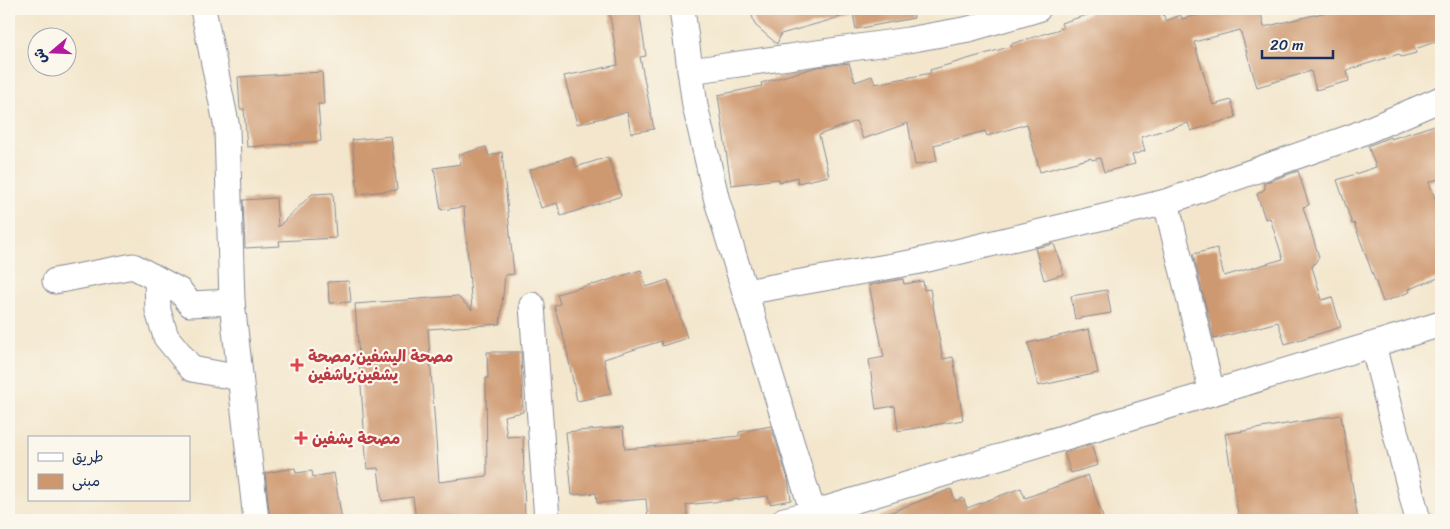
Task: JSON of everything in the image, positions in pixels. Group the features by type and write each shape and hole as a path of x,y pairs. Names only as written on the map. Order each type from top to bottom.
{"street":[{"path":"203,9 227,128 232,302 256,520"},
{"path":"682,9 695,106 717,201 813,514"},
{"path":"690,71 908,40 969,29 1033,10"},
{"path":"745,292 915,262 1166,202 1354,136 1441,99"},
{"path":"1166,202 1212,393"},
{"path":"55,281 133,266 180,291 190,304 232,302"},
{"path":"157,279 158,311 166,337 192,368 240,378"},
{"path":"532,305 548,520"},
{"path":"784,520 813,514 1441,324"},
{"path":"1372,345 1418,520"}],"building":[{"path":"609,9 639,9 646,56 640,57 654,129 631,133 627,112 577,124 564,76 618,65"},
{"path":"750,9 850,9 851,14 781,34 777,44 755,25"},
{"path":"852,9 913,9 914,18 856,29"},
{"path":"1088,9 1161,9 1166,21 1181,15 1182,19 1221,9 1260,9 1264,27 1339,9 1441,9 1441,40 1415,49 1416,53 1401,57 1399,54 1347,70 1349,81 1316,90 1311,71 1257,87 1240,30 1194,42 1213,105 1231,100 1236,117 1191,131 1188,123 1141,137 1145,151 1132,155 1135,164 1104,172 1100,158 1092,160 1091,158 1040,172 1027,124 987,136 985,131 934,145 937,161 915,165 908,123 863,139 856,121 819,135 829,176 798,183 797,177 780,182 779,179 731,185 718,95 762,86 761,83 817,67 849,63 855,82 872,76 875,84 931,73 930,70 1012,46 1011,44 1063,28 1061,23 1090,14"},
{"path":"322,72 324,104 318,104 321,141 247,147 244,109 240,109 238,77"},
{"path":"1441,123 1441,178 1429,182 1441,214 1441,277 1409,289 1410,292 1383,302 1337,180 1376,167 1368,146 1390,137 1391,139"},
{"path":"391,136 397,190 358,194 352,140"},
{"path":"486,147 489,156 502,152 514,274 505,275 500,324 428,329 439,482 487,476 487,352 521,352 523,412 504,416 507,437 523,436 525,519 416,520 413,497 382,501 378,468 367,469 355,304 457,296 472,310 464,207 441,210 434,168 461,164 458,155"},
{"path":"572,156 576,167 608,157 621,196 561,216 557,203 541,208 529,170"},
{"path":"1298,171 1309,205 1303,207 1319,257 1312,267 1322,300 1332,297 1341,327 1285,344 1278,322 1214,339 1193,254 1217,248 1224,276 1283,259 1270,218 1265,219 1257,194 1265,189 1264,183"},
{"path":"333,193 336,238 279,241 280,246 245,248 243,200 276,198 278,227 312,194"},
{"path":"1054,244 1064,274 1044,280 1035,248"},
{"path":"641,270 646,287 668,280 687,338 662,346 661,341 604,359 611,394 577,401 565,342 554,306 560,304 557,294"},
{"path":"903,279 904,284 923,281 924,290 930,289 943,359 953,357 963,420 898,431 895,406 876,409 869,360 884,357 869,285"},
{"path":"349,281 351,302 329,303 328,282"},
{"path":"1107,290 1111,313 1075,319 1071,296"},
{"path":"1089,329 1098,373 1038,386 1028,343"},
{"path":"1341,415 1358,520 1239,520 1225,434"},
{"path":"771,426 788,479 791,500 770,504 768,496 686,505 688,520 648,520 646,499 597,503 596,493 572,495 566,432 623,427 625,449 693,443 693,441 739,436 739,432"},
{"path":"1091,444 1098,465 1071,473 1064,453"},
{"path":"295,468 296,473 312,471 313,477 334,473 342,520 270,520 265,473"},
{"path":"1088,475 1104,520 873,520 951,489 955,501 963,498 967,508 1021,488 1025,498"}],"place":[{"name":"مصحة اليشفين;مصحة يشفين;ياشفين","path":"297,365"},
{"name":"مصحة يشفين","path":"301,438"}]}
